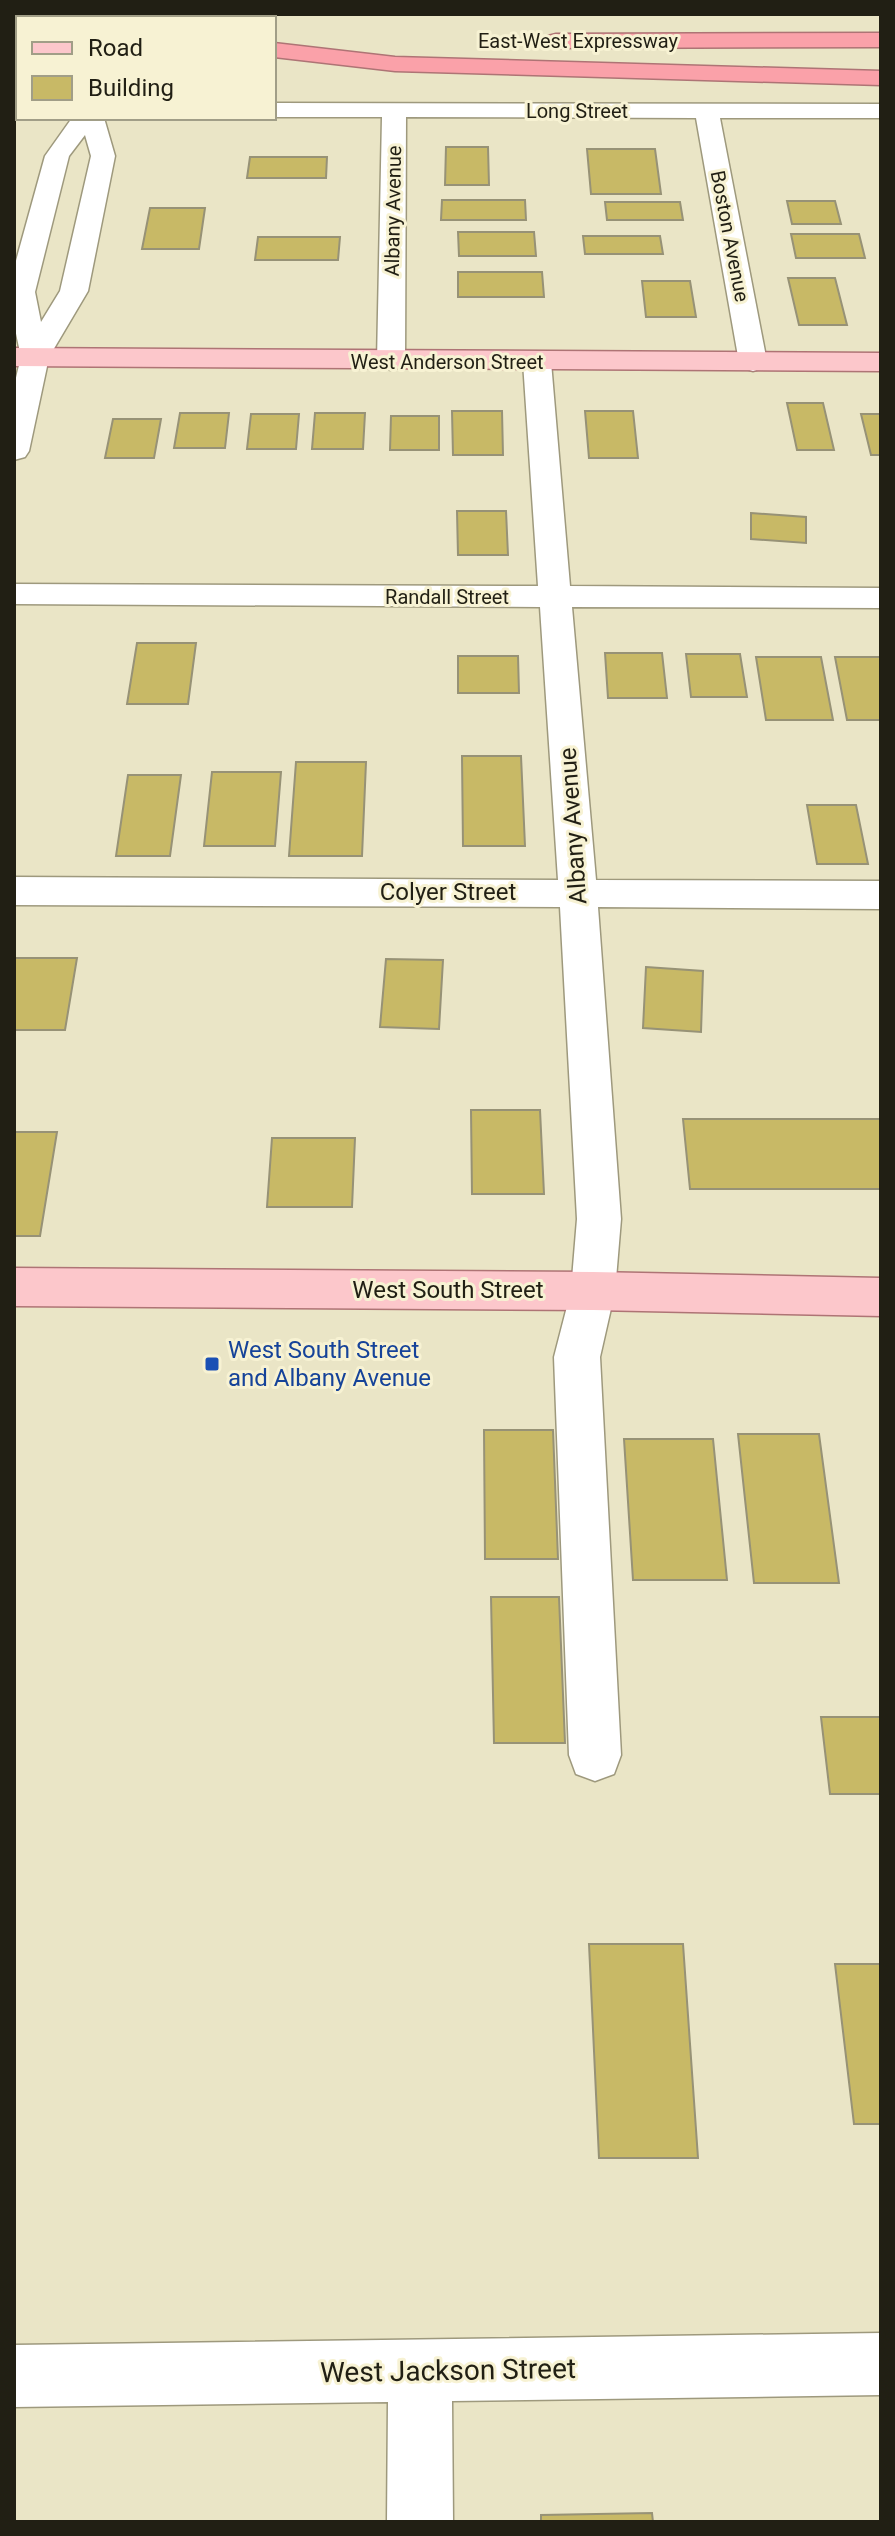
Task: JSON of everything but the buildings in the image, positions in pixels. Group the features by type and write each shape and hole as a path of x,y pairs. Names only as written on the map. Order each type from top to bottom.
{"highway":[{"name":"East-West Expressway","path":"530,41 881,40"},
{"path":"276,41 386,41"},
{"path":"276,50 395,64 881,78"}],"main road":[{"name":"West Anderson Street","path":"25,357 881,362"},
{"name":"West South Street","path":"14,1287 593,1291 881,1297"}],"street":[{"name":"Long Street","path":"276,110 881,111"},
{"name":"Albany Avenue","path":"391,361 394,110"},
{"name":"Boston Avenue","path":"707,111 753,362"},
{"path":"14,451 25,357 21,292 57,156 83,120"},
{"path":"25,357 74,291 103,156 93,120"},
{"name":"Albany Avenue","path":"537,362 578,893 599,1219 593,1291 577,1357 595,1755"},
{"name":"Randall Street","path":"14,594 881,598"},
{"name":"Colyer Street","path":"14,891 881,895"},
{"name":"West Jackson Street","path":"14,2376 881,2364"},
{"path":"420,2371 420,2522"}],"place":[{"name":"West South Street and Albany Avenue","path":"212,1364"}]}
